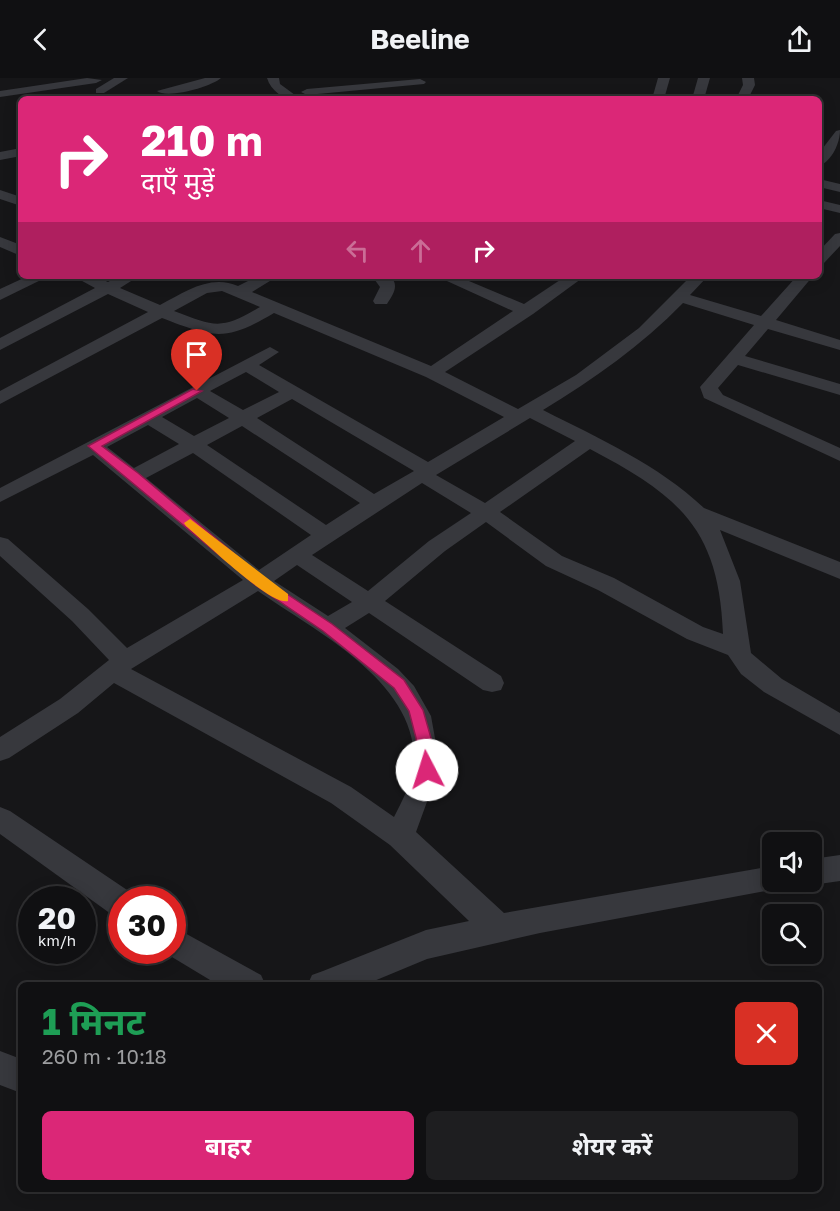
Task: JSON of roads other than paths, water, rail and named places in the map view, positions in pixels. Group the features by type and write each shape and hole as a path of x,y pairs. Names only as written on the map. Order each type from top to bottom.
{"street":[{"path":"3,90 66,81 98,87 122,78"},
{"path":"154,78 166,95 215,78"},
{"path":"273,78 275,85 288,96"},
{"path":"307,92 316,85 314,78"},
{"path":"659,96 664,78"},
{"path":"699,96 704,78"},
{"path":"744,96 749,85 748,78"},
{"path":"296,96 307,92 422,84"},
{"path":"3,90 17,101"},
{"path":"823,159 840,134"},
{"path":"0,156 18,153"},
{"path":"822,184 840,188"},
{"path":"0,194 18,201"},
{"path":"822,205 840,209"},
{"path":"822,258 840,237"},
{"path":"0,295 35,279"},
{"path":"89,279 196,326 222,330 232,329 272,307"},
{"path":"0,345 125,279"},
{"path":"239,292 264,279"},
{"path":"381,301 388,287 384,279"},
{"path":"451,279 527,311"},
{"path":"432,373 573,279"},
{"path":"0,750 69,706 119,666 258,581 374,503 582,379 618,353 697,279"},
{"path":"802,279 711,382 710,394 716,399 840,455"},
{"path":"4,391 162,310 214,286 224,286 588,441 675,493 697,513 711,533 721,558 734,605 737,649"},
{"path":"680,297 840,345"},
{"path":"0,496 270,352"},
{"path":"734,358 840,390"},
{"path":"246,365 511,527 554,561 606,584 695,633 737,649 756,674 840,725"},
{"path":"197,391 374,503"},
{"path":"134,476 292,392"},
{"path":"148,417 193,444 326,535"},
{"path":"327,628 369,602 485,512 588,441"},
{"path":"94,446 134,476 258,581 327,628 399,684 416,710 424,738 427,770 400,836"},
{"path":"697,513 840,571"},
{"path":"0,544 80,615 119,666 341,795 400,836 498,928"},
{"path":"297,555 492,683"},
{"path":"0,819 108,894"},
{"path":"822,871 840,868"},
{"path":"333,982 426,945 498,928 762,881"},
{"path":"186,948 243,982"},
{"path":"0,1068 18,1075"}]}
